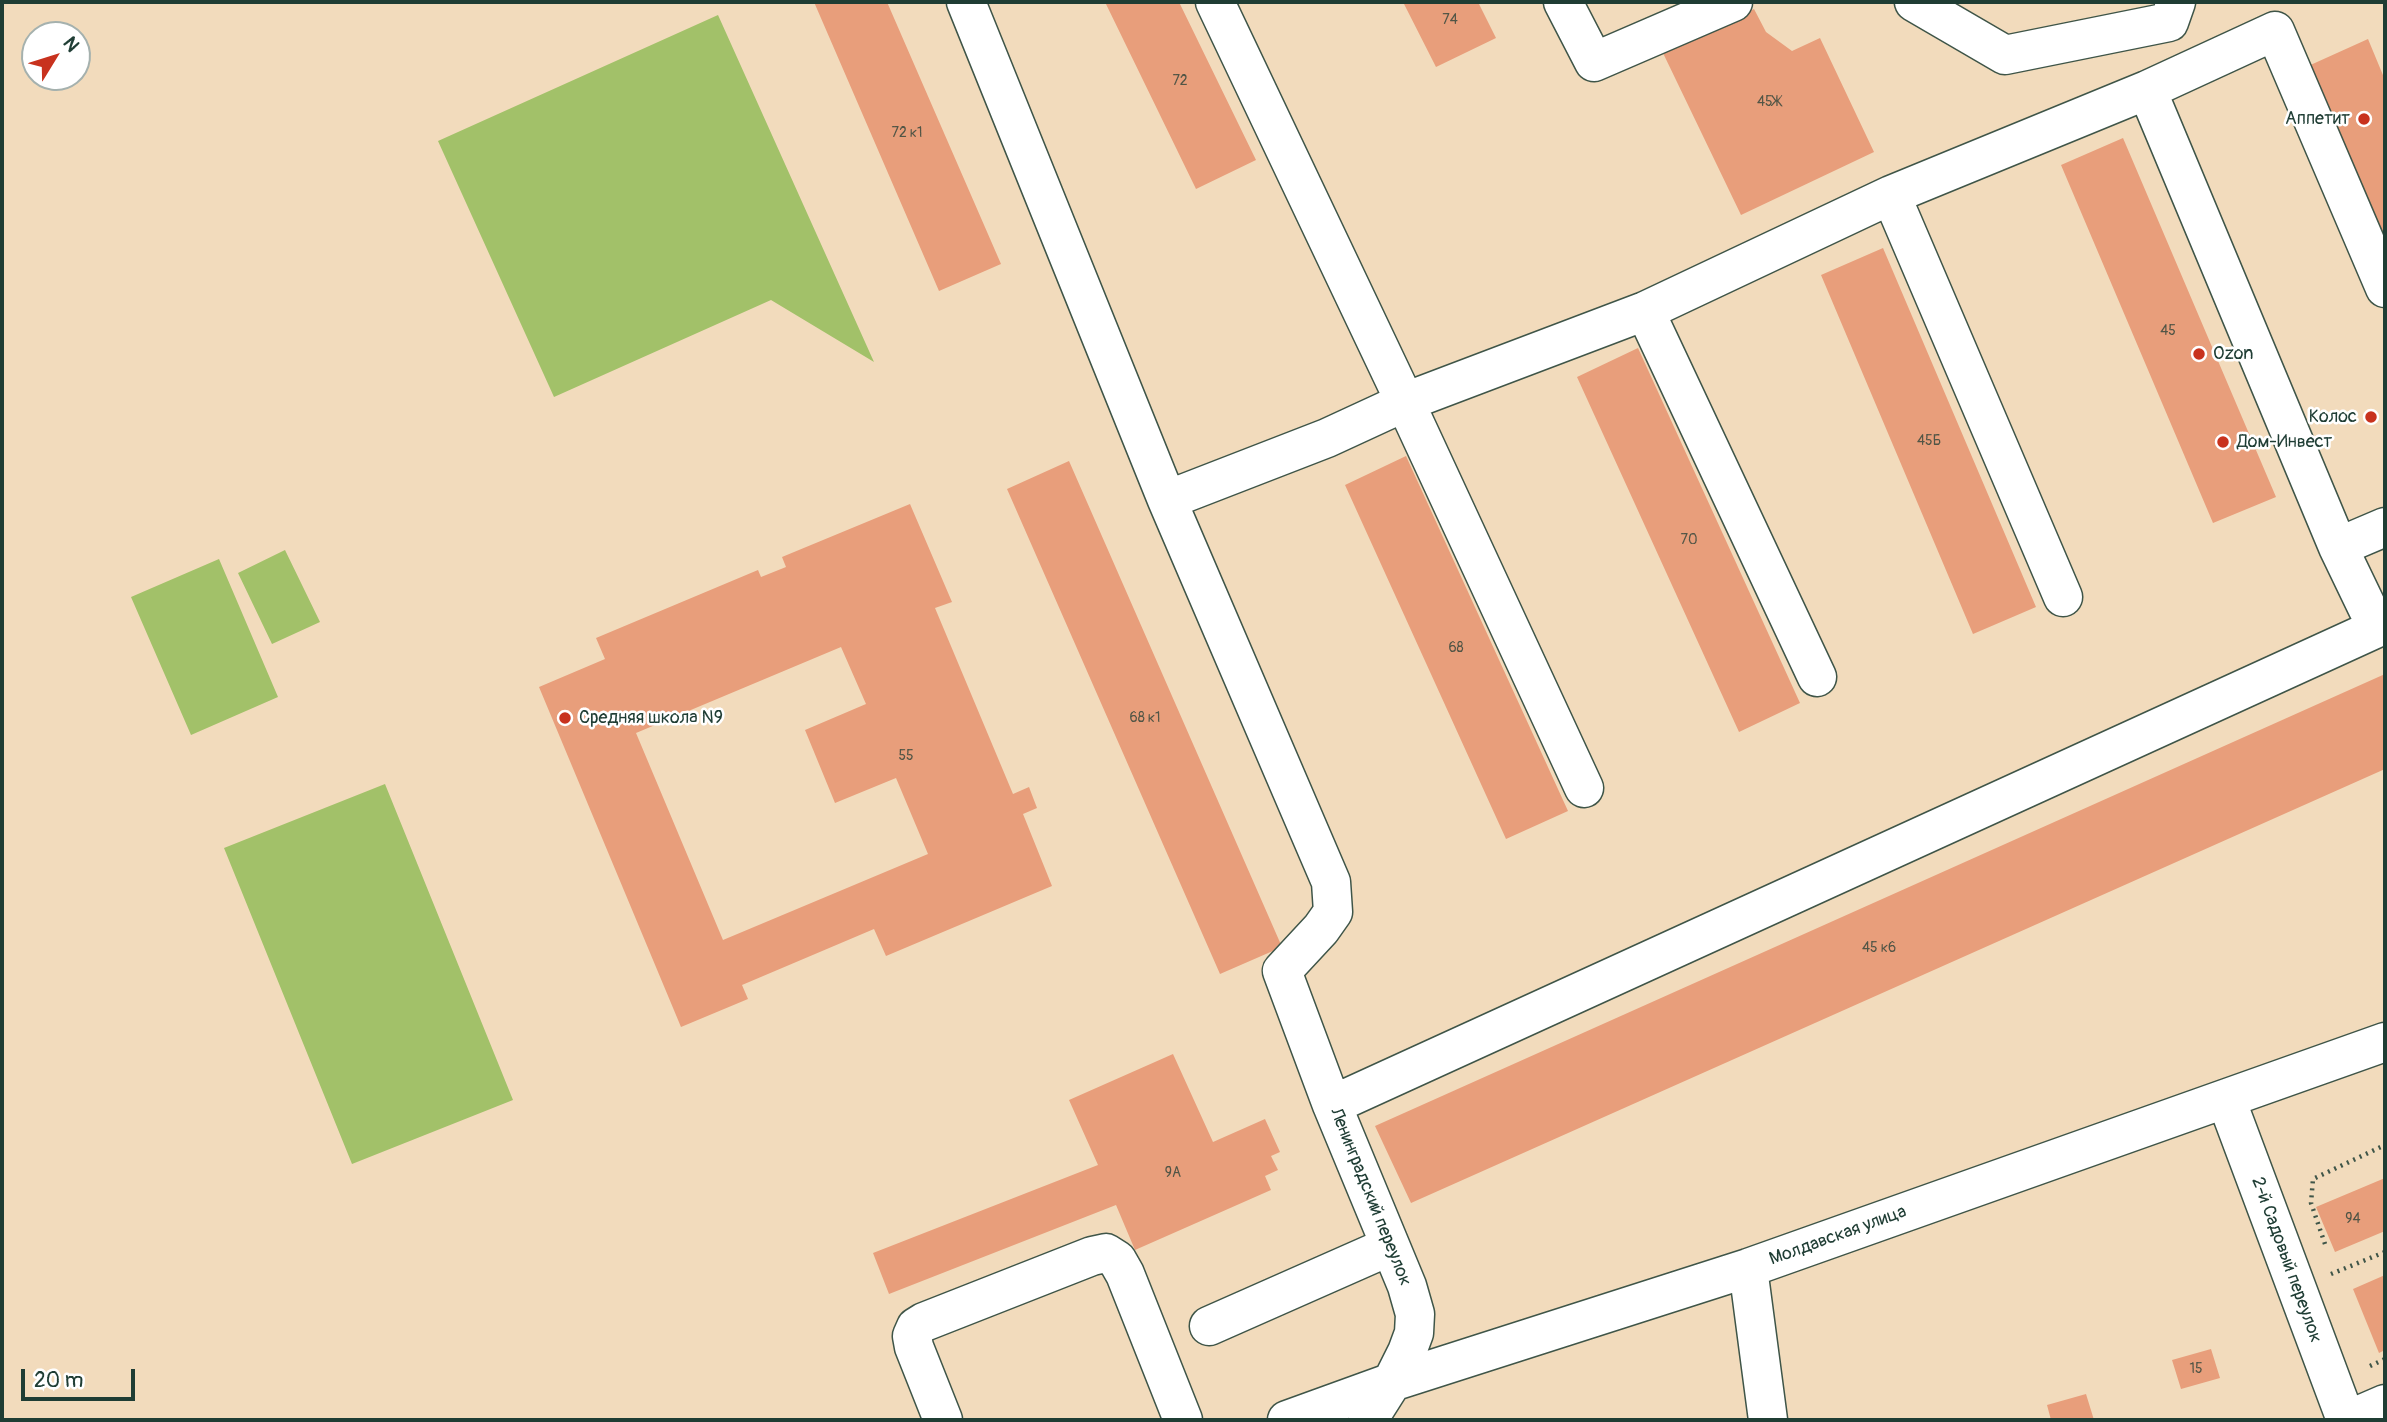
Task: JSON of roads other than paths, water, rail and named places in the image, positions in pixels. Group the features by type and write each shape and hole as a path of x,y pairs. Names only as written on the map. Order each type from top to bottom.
{"street":[{"path":"966,2 1167,500 1327,438 1405,402 1645,311 1891,195 2147,90 2275,31 2385,288"},
{"path":"1215,2 1584,788"},
{"path":"1563,2 1594,62 1733,2"},
{"path":"1914,2 2005,55 2168,9"},
{"path":"1332,1105 2377,628 2338,547 2147,90"},
{"path":"1891,195 2063,597"},
{"path":"1645,311 1816,677"},
{"name":"Ленинградский переулок","path":"1167,500 1331,882 1333,912 1282,971 1415,1314 1414,1333 1392,1382 1368,1420"},
{"path":"2338,547 2385,527"},
{"name":"Молдавская улица","path":"1287,1420 1392,1382 1748,1268 2385,1042"},
{"name":"2-й Садовый переулок","path":"2226,1099 2347,1420"},
{"path":"1209,1326 1390,1246"},
{"path":"943,1420 914,1347 912,1336 916,1327 1092,1256 1106,1253 1117,1260 1125,1274 1183,1420"},
{"path":"1748,1268 1768,1420"},
{"path":"2347,1420 2385,1404"}],"place":[{"name":"Аппетит","path":"2364,119"},
{"name":"Ozon","path":"2199,354"},
{"name":"Колос","path":"2371,417"},
{"name":"Дом-Инвест","path":"2223,442"},
{"name":"Средняя школа N9","path":"565,718"}]}
